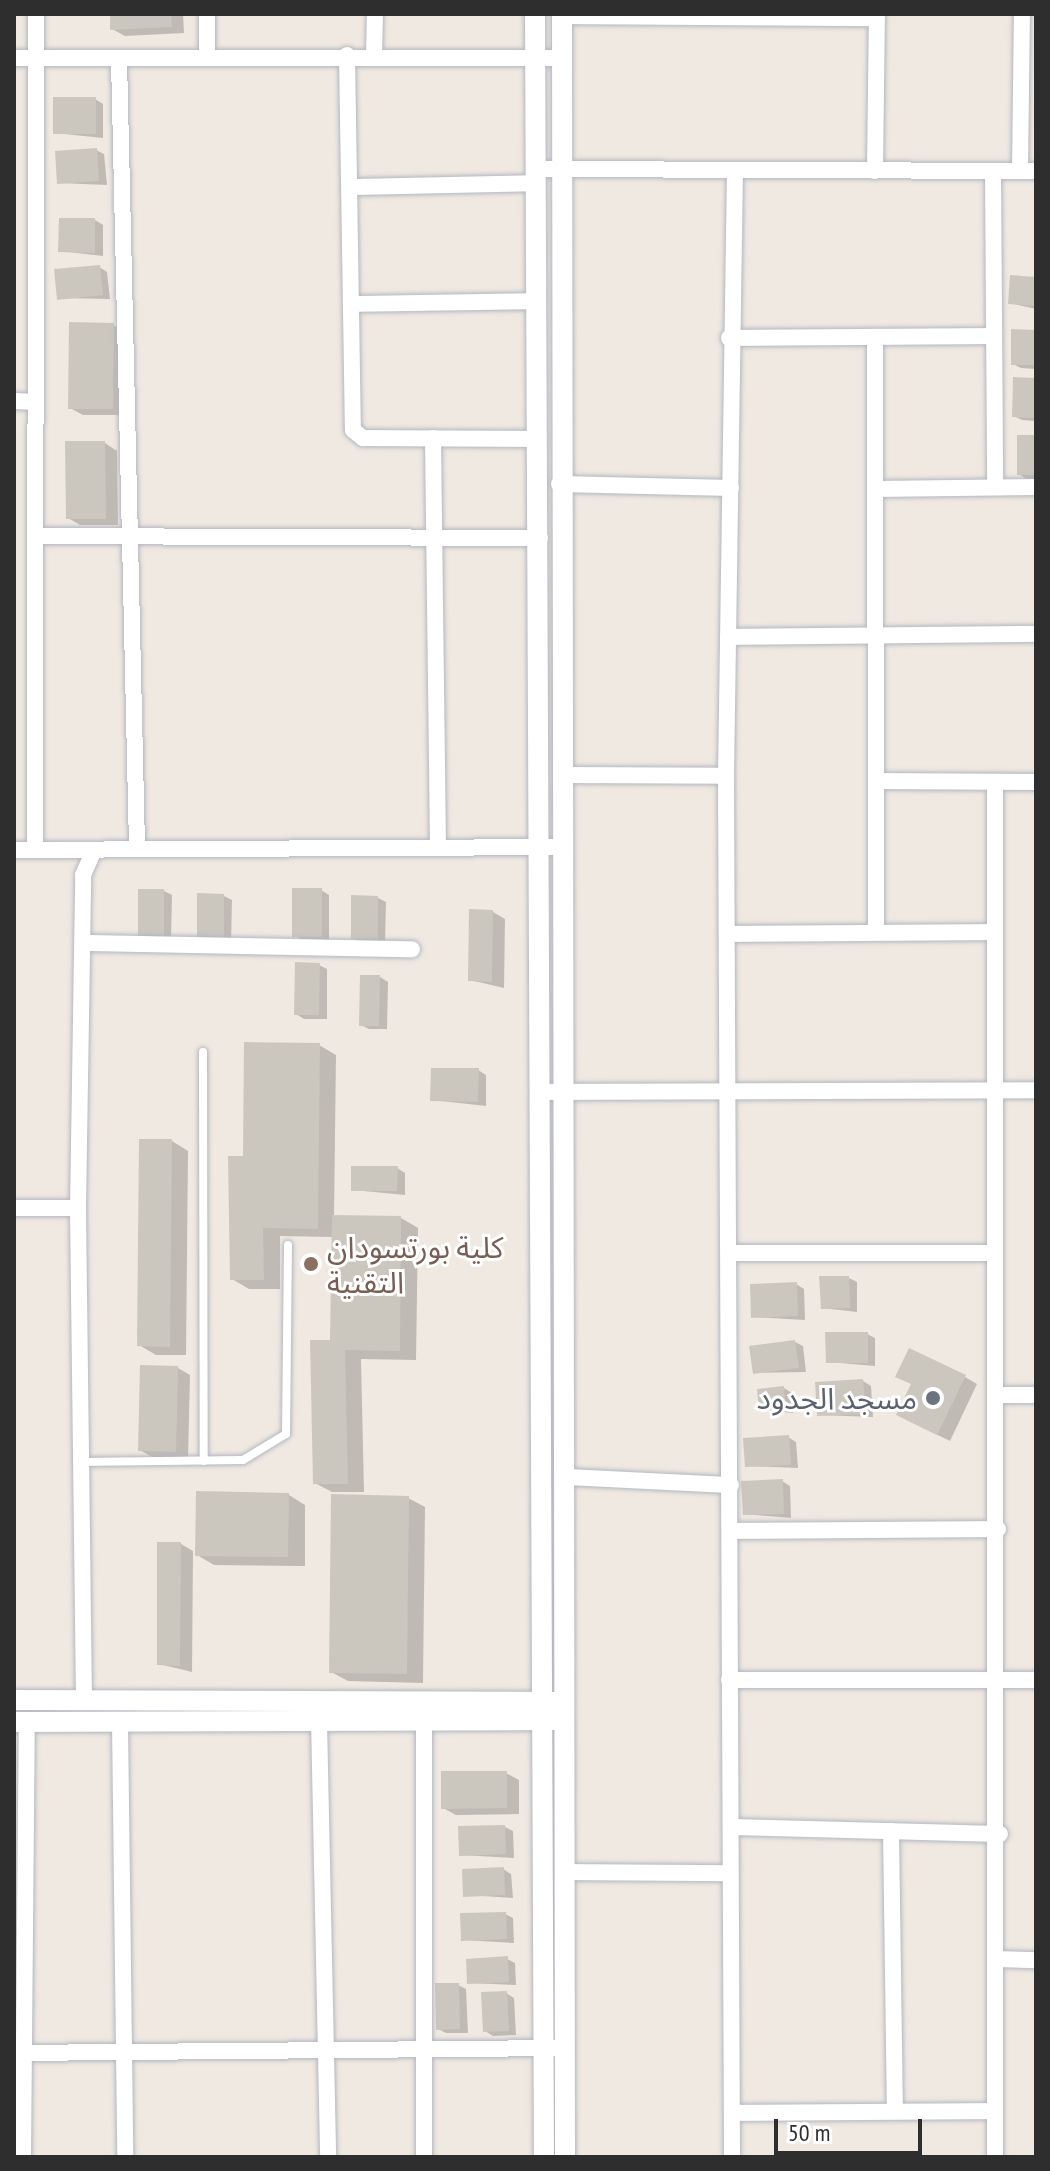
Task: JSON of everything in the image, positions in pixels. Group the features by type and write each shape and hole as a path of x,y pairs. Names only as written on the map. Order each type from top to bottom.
{"street":[{"path":"35,850 36,14"},
{"path":"207,14 207,56"},
{"path":"374,54 375,14"},
{"path":"535,14 540,538 537,847 540,1092 553,1711 566,1872 565,2157"},
{"path":"351,187 536,176 562,170 1028,171 1022,14"},
{"path":"544,2157 542,2048 553,1711 565,1477 559,484 562,15 877,16 875,171"},
{"path":"14,58 374,54 563,58"},
{"path":"347,55 353,430 363,438 538,439"},
{"path":"119,59 137,849"},
{"path":"732,2157 728,1873 733,1531 727,1092 730,934 726,776 731,488 729,338 735,171"},
{"path":"993,173 990,336 995,487"},
{"path":"351,304 536,301"},
{"path":"729,338 875,340 990,336"},
{"path":"875,340 876,930"},
{"path":"14,401 35,402"},
{"path":"433,438 438,846"},
{"path":"559,484 731,488"},
{"path":"875,489 1036,487"},
{"path":"36,536 129,533 540,538"},
{"path":"728,637 1036,634"},
{"path":"562,775 726,776"},
{"path":"876,781 1036,782"},
{"path":"995,782 994,1253 998,1395 1000,1834 995,2157"},
{"path":"14,850 563,847"},
{"path":"84,1701 78,1208 85,943 83,875 94,850"},
{"path":"730,934 876,930 995,932"},
{"path":"85,943 412,949"},
{"path":"540,1092 1036,1090"},
{"path":"14,1208 78,1208"},
{"path":"730,1253 994,1253"},
{"path":"998,1395 1036,1395"},
{"path":"565,1477 731,1485"},
{"path":"733,1531 998,1529"},
{"path":"729,1680 1036,1680"},
{"path":"14,1700 553,1711"},
{"path":"23,2157 18,2053 20,1722 424,1722 553,1711"},
{"path":"319,1720 328,2157"},
{"path":"424,1722 424,2157"},
{"path":"120,1723 125,2157"},
{"path":"731,1827 1000,1834"},
{"path":"891,1831 895,2110"},
{"path":"566,1872 728,1873"},
{"path":"998,1959 1036,1960"},
{"path":"18,2053 563,2048"},
{"path":"732,2113 994,2111"}],"lane":[{"path":"203,1052 204,1461"},
{"path":"79,1462 253,1458 286,1434 288,1245"}],"building":[{"path":"110,14 171,14 172,27 110,30"},
{"path":"53,97 96,97 96,134 53,134"},
{"path":"97,148 99,181 57,184 55,151"},
{"path":"59,218 95,218 95,253 58,252"},
{"path":"100,265 103,295 57,300 54,269"},
{"path":"1010,275 1036,277 1036,306 1008,304"},
{"path":"69,322 114,323 113,409 68,409"},
{"path":"1011,329 1036,330 1036,365 1011,365"},
{"path":"1013,377 1036,378 1036,418 1012,417"},
{"path":"1017,435 1036,435 1036,475 1017,475"},
{"path":"65,441 105,441 106,519 66,519"},
{"path":"292,888 322,888 322,937 292,937"},
{"path":"138,889 164,889 164,936 138,936"},
{"path":"197,893 224,894 224,941 197,940"},
{"path":"351,895 378,896 378,940 351,939"},
{"path":"469,909 493,910 492,982 468,981"},
{"path":"295,962 320,963 319,1015 294,1015"},
{"path":"360,975 380,975 379,1026 359,1026"},
{"path":"244,1042 320,1043 318,1229 263,1228 264,1280 230,1280 228,1156 243,1156"},
{"path":"431,1068 479,1068 478,1102 430,1101"},
{"path":"139,1139 172,1139 170,1347 137,1346"},
{"path":"351,1166 398,1166 397,1191 351,1191"},
{"path":"332,1215 401,1216 400,1351 345,1350 348,1484 313,1484 310,1340 330,1340"},
{"path":"819,1276 849,1276 850,1308 821,1309"},
{"path":"797,1282 798,1316 751,1318 750,1284"},
{"path":"825,1332 868,1332 868,1363 826,1363"},
{"path":"795,1340 799,1368 753,1374 749,1346"},
{"path":"909,1348 966,1375 937,1435 896,1415 911,1384 895,1377"},
{"path":"140,1365 178,1366 176,1452 138,1451"},
{"path":"863,1379 866,1414 817,1416 815,1382"},
{"path":"784,1386 786,1409 759,1412 757,1389"},
{"path":"789,1435 791,1465 745,1467 743,1438"},
{"path":"783,1479 784,1514 743,1515 741,1481"},
{"path":"196,1491 289,1493 288,1557 195,1556"},
{"path":"331,1494 409,1496 407,1674 329,1673"},
{"path":"157,1542 181,1542 180,1666 157,1665"},
{"path":"441,1771 507,1771 507,1808 441,1809"},
{"path":"505,1825 506,1854 459,1856 458,1826"},
{"path":"504,1867 505,1895 463,1897 462,1869"},
{"path":"506,1912 507,1939 461,1941 460,1913"},
{"path":"508,1956 509,1982 467,1984 466,1959"},
{"path":"435,1983 459,1983 460,2029 436,2030"},
{"path":"507,1991 509,2031 483,2032 481,1992"}],"place":[{"name":"كلية بورتسودان التقنية","path":"311,1264"},
{"name":"مسجد الجدود","path":"933,1398"}]}
